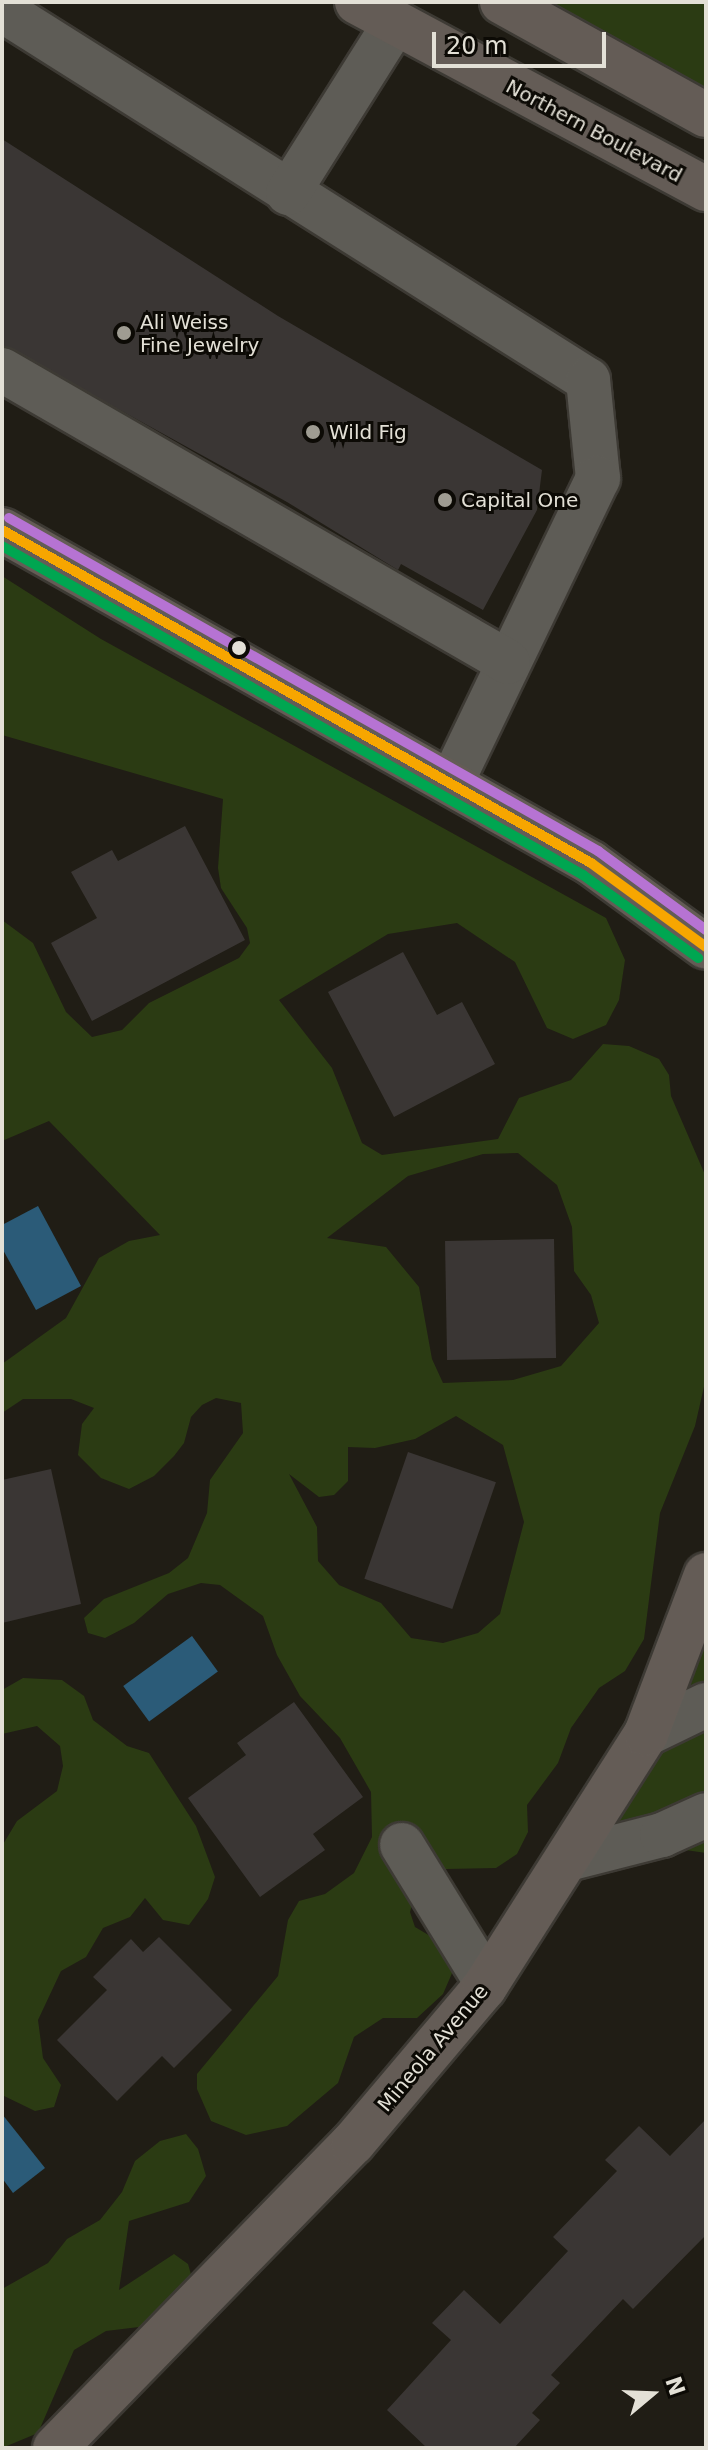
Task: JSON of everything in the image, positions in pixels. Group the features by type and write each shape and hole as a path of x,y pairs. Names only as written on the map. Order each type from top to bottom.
{"main road":[{"name":"Northern Boulevard","path":"357,2 394,25 706,189"},
{"path":"502,2 706,115"},
{"path":"2,530 452,782 616,879 706,947"},
{"name":"Mineola Avenue","path":"55,2448 353,2143 487,1983 646,1734 706,1575"}],"street":[{"path":"2,10 588,380 598,478 452,782"},
{"path":"288,193 394,25"},
{"path":"2,370 508,662"},
{"path":"646,1734 706,1705"},
{"path":"568,1859 662,1835 706,1815"},
{"path":"402,1845 487,1983"}],"green space":[{"path":"502,2 706,2 706,89 671,74"},
{"path":"2,576 101,639 606,918 625,960 619,1000 606,1025 573,1039 547,1028 515,962 457,923 388,934 279,1000 332,1068 362,1143 382,1155 498,1139 519,1098 571,1080 603,1044 629,1046 659,1059 669,1075 671,1096 706,1177 706,1378 695,1426 660,1513 644,1639 625,1671 599,1688 571,1728 558,1763 527,1805 528,1832 517,1854 496,1868 446,1869 418,1883 410,1912 415,1927 447,1946 456,1964 443,1994 417,2018 383,2018 354,2037 338,2083 287,2126 246,2135 211,2121 197,2089 197,2074 278,1976 288,1920 299,1901 325,1894 354,1873 372,1837 371,1792 340,1738 300,1696 277,1655 263,1616 220,1585 201,1583 168,1594 134,1623 105,1638 88,1633 84,1618 104,1599 169,1573 188,1558 207,1513 210,1480 243,1433 241,1403 216,1398 202,1405 191,1417 184,1443 174,1456 154,1476 129,1489 101,1478 78,1455 82,1424 94,1408 71,1399 23,1399 2,1413 2,1364 66,1318 99,1258 129,1241 160,1235 49,1121 2,1141 2,920 33,943 66,1012 92,1037 122,1030 149,1003 239,958 250,943 247,928 221,888 218,868 223,799 2,735","holes":["518,1153 557,1185 572,1227 574,1271 591,1295 599,1323 561,1366 513,1380 443,1383 432,1359 419,1287 386,1247 327,1238 408,1176 483,1154","456,1416 503,1445 524,1522 500,1614 478,1633 443,1643 411,1638 381,1603 339,1585 318,1561 317,1527 289,1474 319,1497 334,1495 348,1481 348,1447 375,1448 415,1439"]},
{"path":"706,1575 706,1853 665,1847 568,1859"},
{"path":"23,1678 62,1680 84,1696 93,1720 127,1746 149,1753 196,1826 215,1877 208,1899 189,1925 163,1920 145,1898 130,1917 103,1928 86,1957 61,1971 38,2020 43,2058 61,2085 54,2107 35,2111 2,2095 2,1846 17,1821 57,1791 63,1766 60,1746 37,1726 2,1734 2,1690"},
{"path":"186,2134 198,2149 206,2176 189,2202 129,2221 119,2290 174,2254 188,2264 194,2285 175,2311 139,2327 106,2331 74,2350 38,2433 2,2448 2,2289 48,2263 67,2239 100,2220 122,2192 135,2161 160,2141"}],"water":[{"path":"38,1206 81,1286 36,1310 2,1248 2,1225"},
{"path":"192,1636 218,1672 149,1722 123,1686"},
{"path":"2,2114 45,2168 13,2193 2,2178"}],"building":[{"path":"2,139 278,316 542,470 537,510 483,610 401,564 398,570 287,502 2,345"},
{"path":"185,826 245,940 92,1021 51,943 97,918 71,872 112,850 118,861"},
{"path":"403,952 437,1015 462,1002 495,1064 394,1117 328,992"},
{"path":"554,1239 556,1358 447,1360 445,1241"},
{"path":"408,1452 496,1482 452,1609 364,1579"},
{"path":"51,1469 81,1604 2,1623 2,1480"},
{"path":"294,1702 363,1797 313,1834 325,1850 260,1897 188,1798 246,1755 237,1743"},
{"path":"159,1937 232,2010 174,2068 162,2056 117,2101 57,2040 107,1990 93,1977 131,1939 143,1952"},
{"path":"706,2119 706,2235 633,2309 623,2299 551,2375 560,2383 532,2413 540,2420 514,2448 427,2448 387,2410 451,2340 432,2323 464,2290 500,2324 568,2251 553,2237 617,2171 605,2160 639,2126 670,2156"}],"transit line":[{"path":"9,518 598,851 706,930"},
{"path":"2,530 591,863 706,947"},
{"path":"2,546 583,875 698,958"}],"place":[{"name":"Ali Weiss Fine Jewelry","path":"124,333"},
{"name":"Wild Fig","path":"313,432"},
{"name":"Capital One","path":"445,500"}]}
